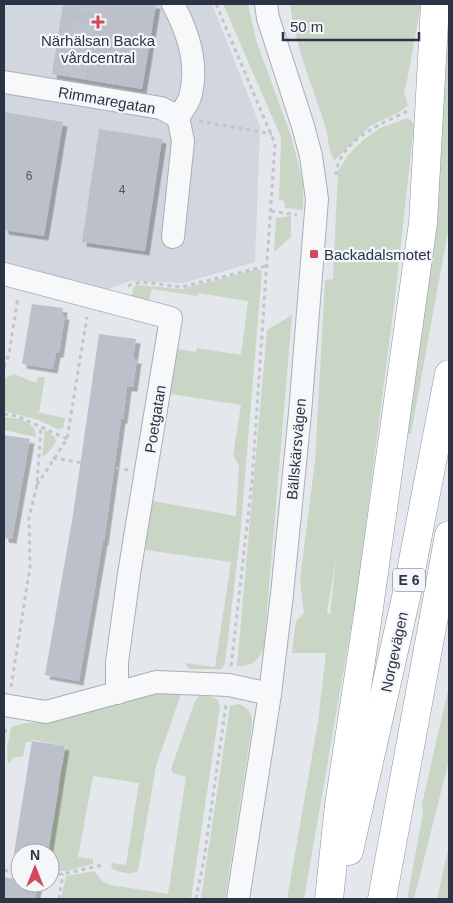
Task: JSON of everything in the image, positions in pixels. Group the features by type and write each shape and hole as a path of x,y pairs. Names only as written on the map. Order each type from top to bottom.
{"highway":[{"path":"328,899 339,805 370,608 422,223 435,4"},
{"name":"Norgevägen","path":"339,899 406,597 449,374"},
{"name":"Norgevägen","path":"382,899 449,535"},
{"path":"398,820 449,626"}],"street":[{"path":"173,237 183,140 178,117 190,99 194,78 192,56 174,4"},
{"name":"Bällskärsvägen","path":"238,899 270,694 300,413 317,199 311,156 268,18 266,4"},
{"name":"Rimmaregatan","path":"4,82 72,85 161,108 178,117"},
{"name":"Poetgatan","path":"12,277 172,318 117,662 117,693"},
{"path":"6,706 46,712 156,682 229,685 270,694"}],"path":[{"path":"196,899 204,859 229,685 252,481 275,144 216,4"},
{"path":"335,179 336,170 346,152 360,137 387,120 408,111 414,103"},
{"path":"178,117 272,134"},
{"path":"271,211 316,218"},
{"path":"36,486 67,439 96,299 134,283 182,287 266,266"},
{"path":"4,367 9,354 12,277"},
{"path":"4,414 17,416 67,439"},
{"path":"6,706 30,568 29,517 36,486 41,426"},
{"path":"53,458 146,473"},
{"path":"59,899 63,874 103,865"}],"shaded area":[{"path":"4,4 212,4 260,126 255,262 183,283 131,281 99,292 4,267"}],"green space":[{"path":"223,4 248,4 256,40 291,136 303,182 303,210 285,208 284,201 279,200 281,137"},
{"path":"290,4 421,4 404,92 408,105 399,112 370,126 335,160 331,154 326,128 300,51"},
{"path":"445,4 449,4 449,226 411,434 407,434"},
{"path":"408,118 414,124 396,290 357,593 304,899 287,899 318,722 326,653 292,653 296,621 304,613 300,580 315,461 325,280 333,279 338,171 348,155 363,140 380,128","holes":["336,560 330,615 327,612"]},
{"path":"291,216 291,237 274,252 276,218"},
{"path":"258,269 262,271 240,537 225,663 221,669 189,669 185,663 215,667 231,562 146,550 146,541 141,540 147,500 236,516 239,466 233,455 241,405 165,393 173,348 196,352 197,348 241,355 248,301 198,293 197,296 152,289 149,302 132,297 133,288 136,285 182,289"},
{"path":"292,315 264,646 254,662 237,666 267,330"},
{"path":"14,374 36,383 38,377 45,377 39,412 31,411 65,418 63,428 58,429 38,420 4,411 4,379"},
{"path":"4,417 20,419 29,423 35,431 36,437 4,430"},
{"path":"45,430 55,437 56,442 48,453 42,457"},
{"path":"449,686 449,760 414,899 407,899 423,813 422,804"},
{"path":"147,693 180,693 156,766 138,871 132,873 121,872 112,868 111,863 126,865 139,783 93,776 78,857 93,859 93,864 60,871 60,843 46,843 49,824 53,824 59,789 56,788 59,765 63,765 66,746 32,740 31,742 26,742 23,756 13,758 8,764 7,748 11,728 27,723 56,721"},
{"path":"204,695 217,699 220,706 191,899 61,899 66,876 94,871 102,881 111,885 168,894 186,777 173,773 171,769 195,701 199,696"},
{"path":"238,704 245,707 249,712 252,726 225,899 201,899 230,706"},
{"path":"449,845 449,899 437,899"}],"building":[{"path":"63,4 156,4 142,89 52,74"},
{"path":"4,112 63,122 44,236 4,230"},
{"path":"99,129 162,139 145,251 82,242"},
{"path":"32,304 63,308 62,315 65,315 59,353 56,353 53,369 22,364"},
{"path":"99,334 136,339 133,359 137,359 133,387 127,387 123,419 121,419 104,541 79,681 45,675 73,515"},
{"path":"4,435 30,439 12,539 4,538"},
{"path":"32,741 65,746 50,843 16,843"},
{"path":"4,877 10,878 10,893 36,893 35,899 4,899"}],"tunnel":[{"path":"74,77 86,4"}],"place":[{"name":"Närhälsan Backa vårdcentral","path":"98,22"},
{"name":"Backadalsmotet","path":"314,254"}]}
